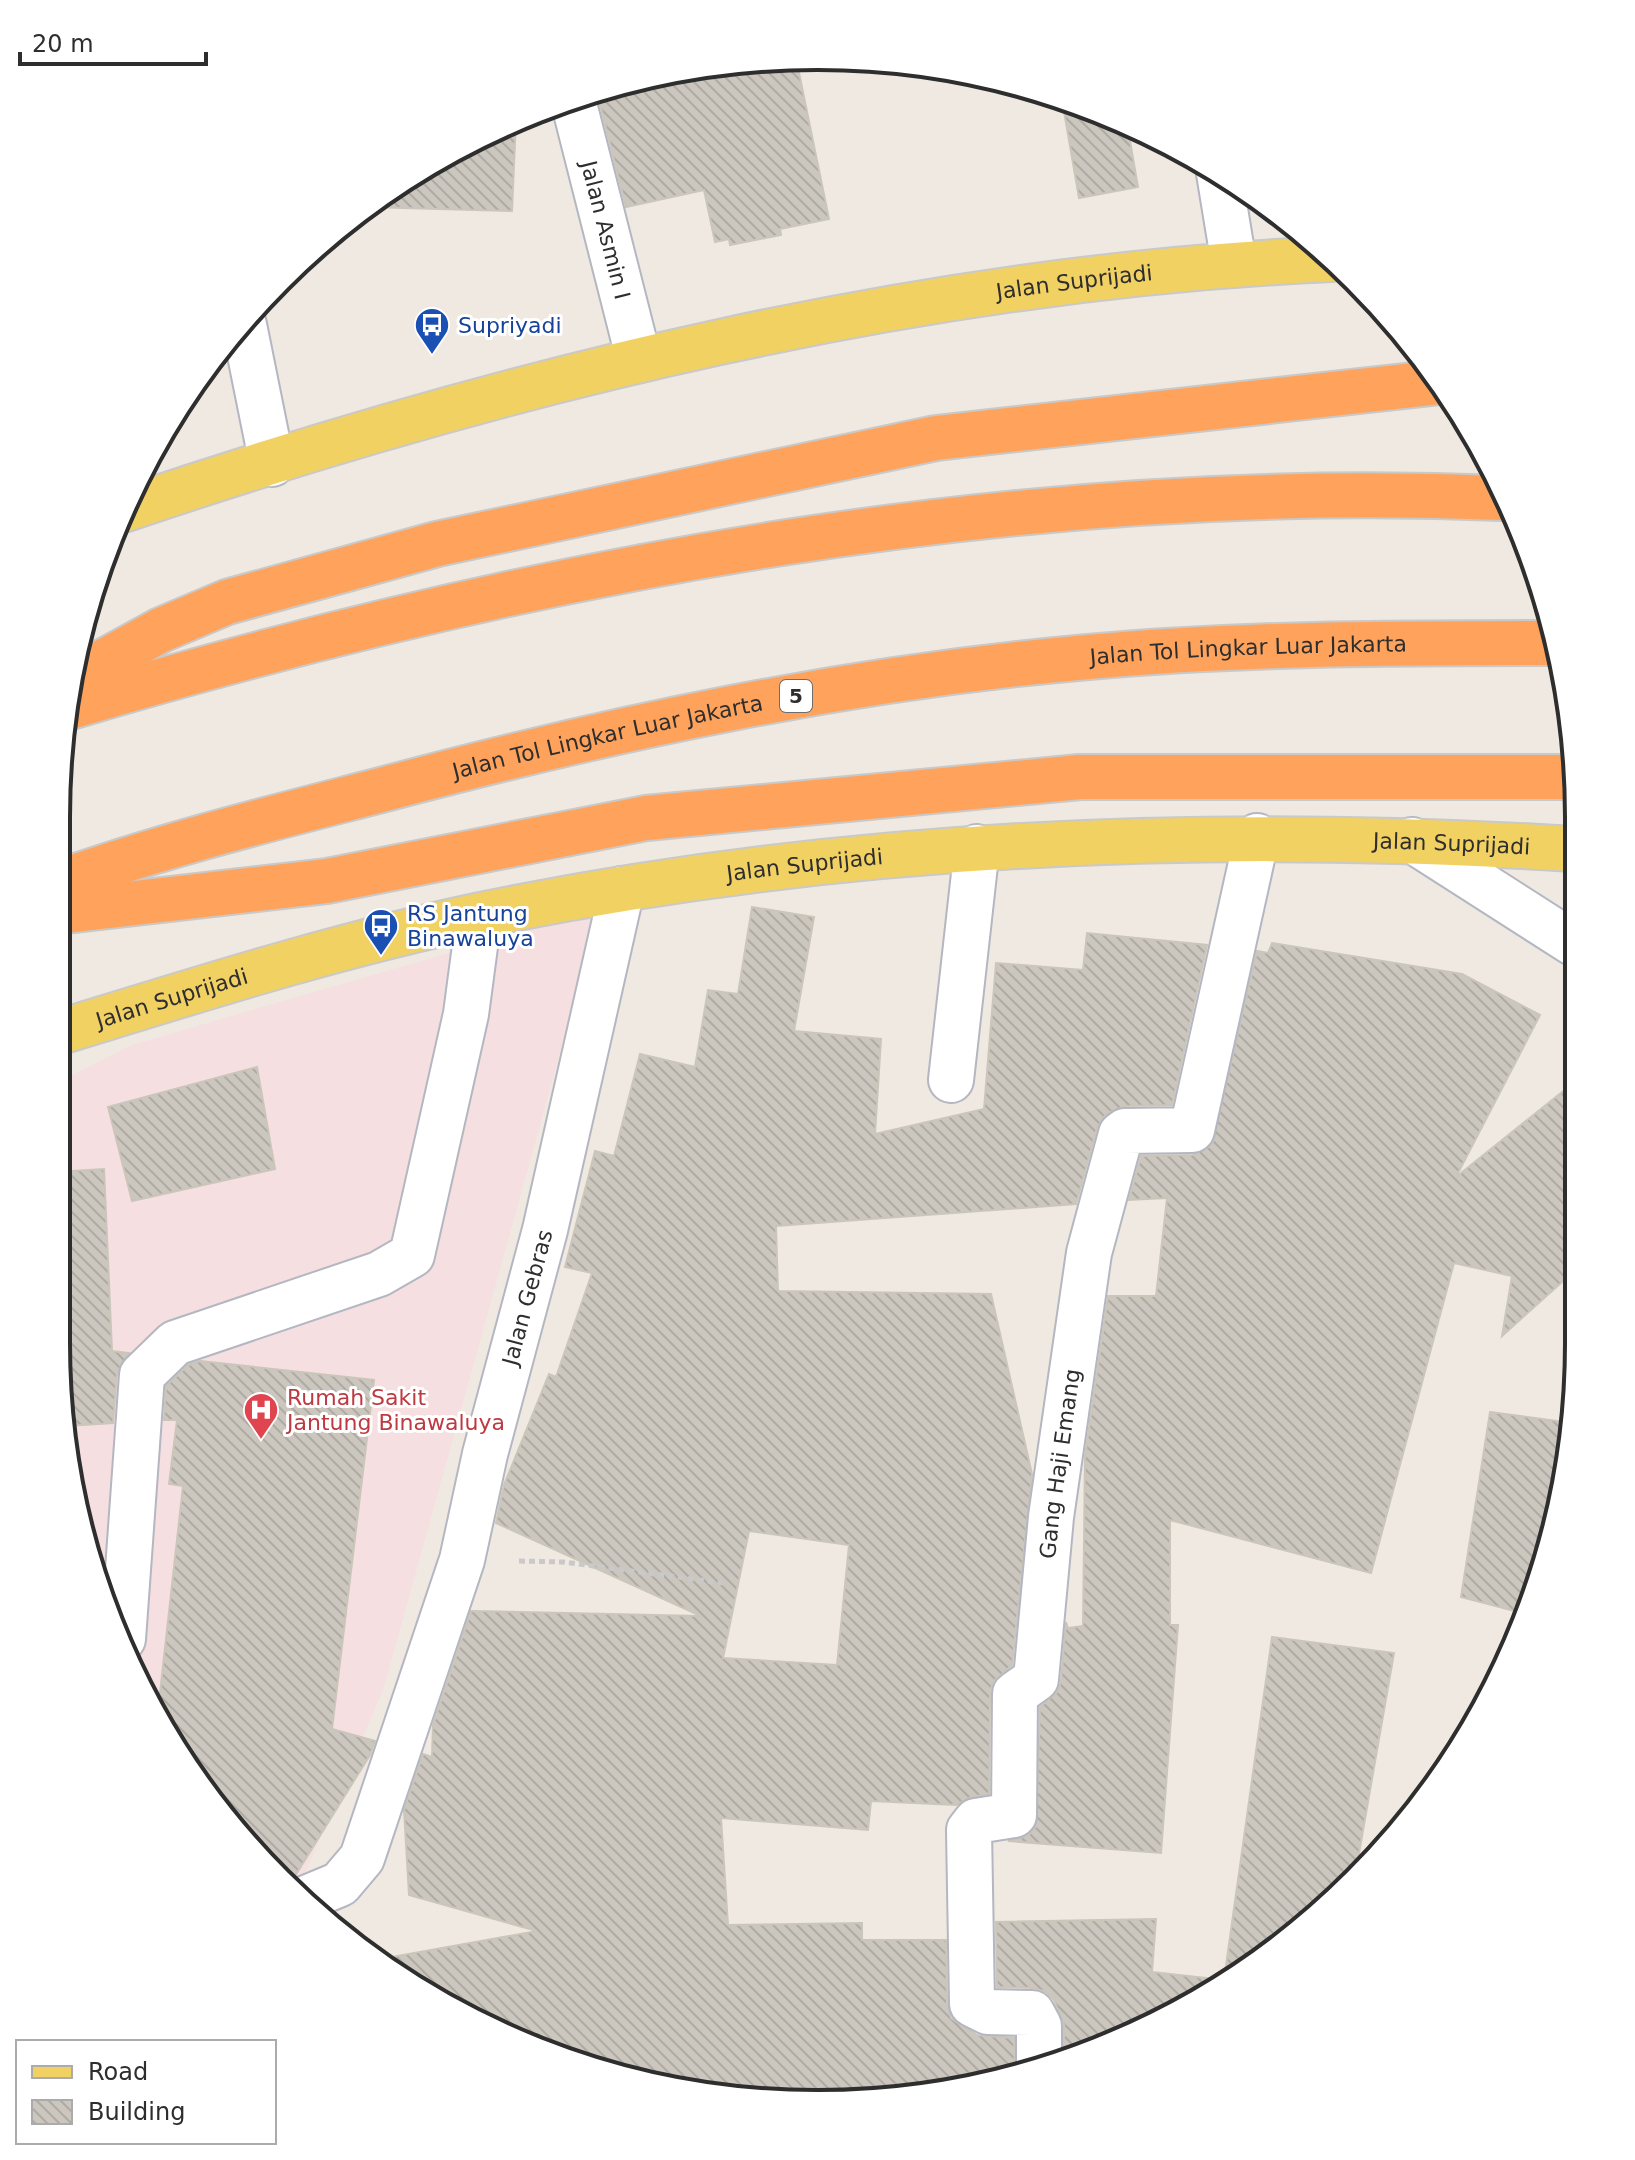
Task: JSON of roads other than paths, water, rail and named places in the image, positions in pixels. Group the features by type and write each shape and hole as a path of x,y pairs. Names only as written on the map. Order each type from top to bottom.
{"highway":[{"path":"84,672 161,630 227,602 437,544 936,438 1426,384"},
{"path":"79,705 220,663 650,563 1010,512 1373,492 1493,498"},
{"name":"Jalan Tol Lingkar Luar Jakarta","path":"70,879 240,827 526,752 704,712 882,682 1088,657 1336,644 1544,643"},
{"path":"70,911 327,881 646,818 1080,777 1563,777"}],"main road":[{"name":"Jalan Suprijadi","path":"139,505 450,410 639,360 891,309 1103,277 1234,264 1315,260"},
{"name":"Jalan Suprijadi","path":"70,1029 343,948 479,916 622,889 977,847 1257,836 1565,849"}],"street":[{"name":"Jalan Asmin I","path":"576,110 639,360"},
{"path":"1222,189 1234,264"},
{"path":"246,336 272,464"},
{"name":"Gang Haji Emang","path":"1039,2056 1039,2026 1032,2013 988,2012 972,2004 969,1830 976,1821 1014,1815 1015,1694 1036,1679 1051,1517 1089,1253 1121,1134 1125,1131 1192,1130 1257,836"},
{"path":"1412,840 1565,938"},
{"path":"951,1080 977,847"},
{"name":"Jalan Gebras","path":"317,1897 340,1884 362,1858 462,1560 485,1454 545,1230 622,889"},
{"path":"124,1622 142,1375 175,1343 379,1274 412,1255 466,1014 479,916"}],"place":[{"name":"Supriyadi","path":"432,356"},
{"name":"RS Jantung Binawaluya","path":"381,957"},
{"name":"Rumah Sakit Jantung Binawaluya","path":"261,1441"}]}
